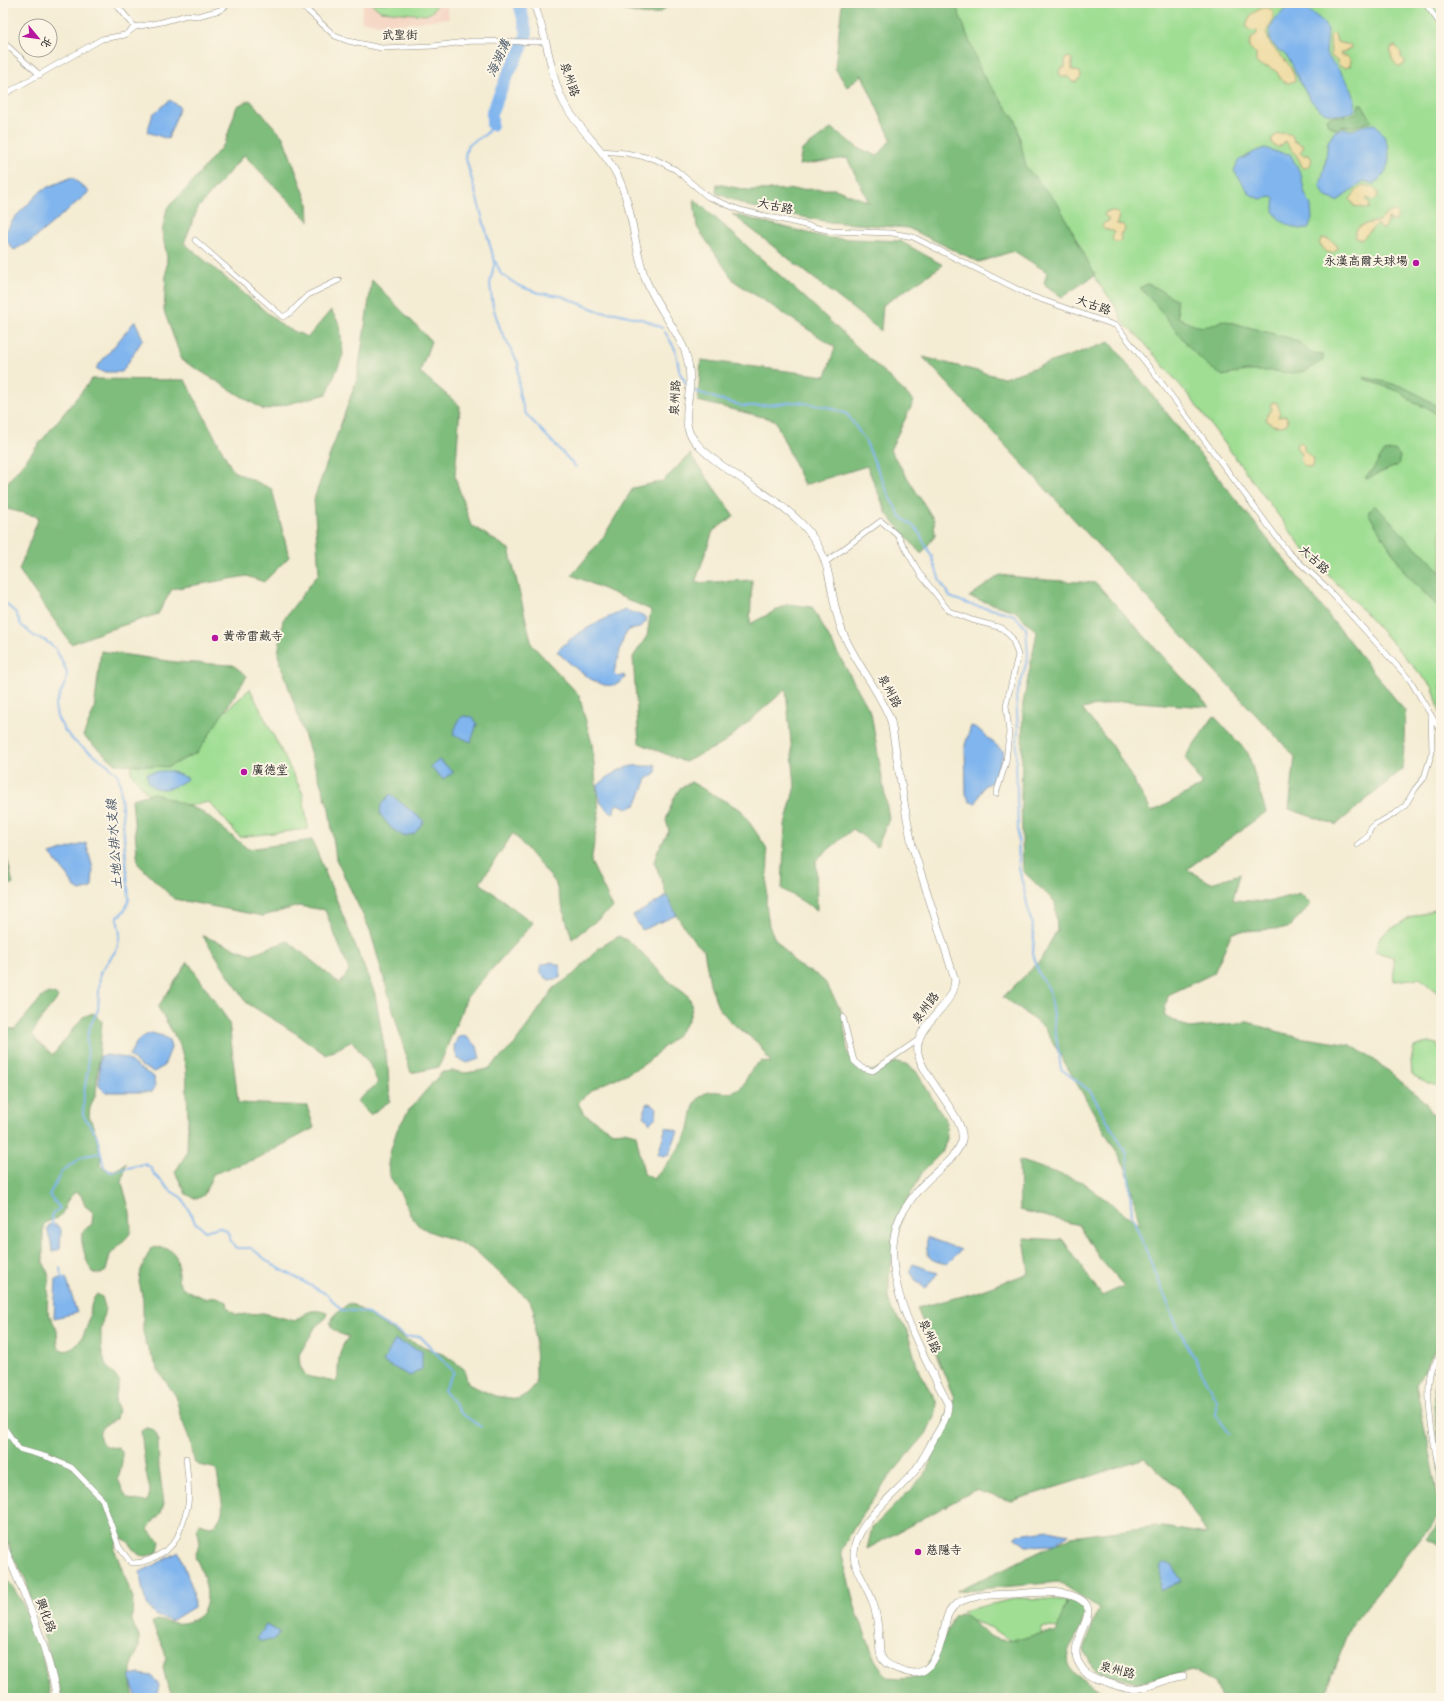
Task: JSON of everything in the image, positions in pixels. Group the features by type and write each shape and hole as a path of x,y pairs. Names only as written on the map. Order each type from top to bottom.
{"street":[{"path":"115,3 135,27"},
{"path":"3,95 102,39 125,35 135,27 188,15 198,16 220,10 230,3"},
{"name":"武聖街","path":"294,3 308,11 335,36 348,41 381,48 420,47 473,41 546,42"},
{"name":"泉州路","path":"534,3 546,42 557,88 562,101 601,151 616,173 625,196 646,279 686,354 690,372 687,421 689,432 699,446 714,459 772,499 800,522 814,539 826,562 843,632 852,652 887,710 891,721 912,845 955,980 953,990 948,1000 925,1028 918,1040 918,1052 920,1059 961,1127 962,1140 954,1154 918,1190 900,1218 893,1245 893,1265 897,1289 913,1331 948,1404 948,1412 944,1422 915,1470 864,1527 857,1539 854,1555 857,1568 866,1585 875,1610 881,1656 890,1666 917,1673 925,1669 934,1659 941,1644 945,1628 945,1617 954,1606 967,1600 984,1596 1054,1592 1079,1598 1085,1603 1088,1611 1087,1620 1077,1644 1076,1659 1082,1669 1089,1676 1129,1689 1143,1688 1171,1677 1184,1676"},
{"path":"1425,3 1441,25"},
{"path":"3,42 40,75"},
{"name":"大古路","path":"601,151 626,153 655,159 676,170 708,196 740,210 831,231 892,233 913,237 1031,296 1117,326 1167,390 1288,552 1324,585 1410,680 1441,732"},
{"path":"195,240 283,317 290,313 308,295 340,280"},
{"path":"826,562 881,521 898,536 920,574 949,611 972,620 1002,628 1012,638 1018,655 1006,705 1009,732 1006,762 996,794"},
{"path":"1357,845 1368,837 1371,828 1376,824 1406,806 1415,789 1424,778 1432,752 1431,714"},
{"path":"843,1017 854,1061 862,1068 873,1071 918,1040"},
{"path":"1441,1355 1432,1368 1428,1388 1436,1454 1441,1478"},
{"path":"3,1426 19,1449 47,1457 71,1467 102,1499 119,1547 132,1563 149,1560 167,1549 177,1539 188,1504 186,1458"},
{"name":"興化路","path":"3,1544 40,1636 57,1698"}],"shaded area":[{"path":"363,3 446,3 449,18 388,26 361,21"}],"green space":[{"path":"371,3 438,3 432,12 426,15 380,11"},
{"path":"617,3 669,3 665,9 660,12 654,14 641,14 622,10"},
{"path":"842,3 955,3 982,74 1016,121 1026,167 1058,204 1095,275 1062,297 1044,284 1047,272 1014,251 979,262 908,228 829,222 748,206 716,193 717,184 747,190 835,189 869,202 847,158 799,165 802,150 832,128 858,148 878,156 891,139 862,75 847,87 835,68"},
{"name":"永漢高爾夫球場","path":"947,3 1441,3 1441,716 1433,688 1347,593 1311,559 1190,397 1140,338 1123,323 1116,307 1032,190"},
{"path":"250,100 283,137 308,203 309,221 244,155 198,208 184,243 284,327 308,337 331,310 340,325 343,355 327,394 264,410 182,360 164,311 167,257 162,232 167,208 186,189 225,143 237,106"},
{"path":"1359,104 1362,104 1372,121 1353,127 1344,126 1336,129 1328,125 1326,119 1333,116 1344,117 1357,113"},
{"path":"694,199 812,304 914,401 890,450 934,520 935,536 921,554 887,514 867,466 804,485 775,420 698,401 701,360 826,376 835,347 734,281 697,227"},
{"path":"732,214 828,238 900,241 943,265 883,305 881,331"},
{"path":"372,280 431,341 420,372 460,406 455,477 471,525 509,549 532,645 579,695 592,744 599,813 591,862 613,908 572,939 555,882 513,833 480,883 533,923 467,997 439,1067 411,1073 370,930 336,859 329,809 278,655 283,620 319,573 314,499 357,379"},
{"path":"1147,284 1176,299 1178,317 1189,323 1205,327 1222,320 1289,338 1302,344 1311,353 1323,354 1323,360 1306,371 1292,373 1246,371 1223,376 1199,357 1151,299 1140,288"},
{"path":"1110,342 1405,711 1403,769 1336,825 1289,809 1295,757 923,357 1004,378"},
{"path":"1364,377 1401,386 1419,395 1441,408 1441,418 1428,408 1414,403 1400,392 1364,379"},
{"path":"92,379 185,380 233,471 272,489 289,557 264,582 247,576 172,589 158,614 105,631 71,644 19,570 39,517 3,508 3,488"},
{"path":"1395,450 1400,456 1398,465 1366,479 1366,476 1371,472 1384,452"},
{"path":"690,454 734,516 713,531 695,583 752,580 750,624 788,604 812,607 871,713 889,819 877,847 853,829 816,860 817,910 782,889 785,825 795,786 786,689 724,743 685,762 639,743 633,657 647,636 651,610 572,575 602,539 633,488 663,481"},
{"path":"1374,505 1390,520 1408,541 1427,557 1441,573 1441,609 1406,574 1368,513"},
{"path":"1000,575 1096,583 1209,707 1122,701 1082,709 1114,748 1152,812 1202,785 1185,757 1214,716 1248,753 1266,812 1187,869 1211,883 1240,874 1233,900 1268,902 1300,893 1311,904 1288,928 1232,932 1214,973 1168,995 1164,1015 1189,1028 1248,1022 1292,1036 1351,1045 1385,1068 1425,1102 1439,1125 1441,1124 1441,1339 1416,1385 1441,1513 1351,1626 1331,1676 1327,1698 1221,1698 1214,1682 1193,1671 1136,1683 1094,1670 1084,1650 1099,1608 1059,1582 956,1591 1071,1537 1157,1526 1207,1534 1179,1489 1144,1458 1011,1501 975,1490 867,1549 872,1528 925,1475 954,1398 917,1308 974,1293 1029,1273 1024,1238 1063,1240 1102,1296 1124,1286 1100,1259 1079,1225 1020,1210 1019,1160 1082,1182 1140,1225 1126,1168 1044,1027 1003,997 1040,961 1057,930 1055,902 1023,871 1021,797 1023,704 1037,632 1015,611 969,597"},
{"path":"101,651 175,662 233,665 247,676 198,752 168,767 116,764 83,736 94,710"},
{"path":"250,689 303,794 308,829 240,837 209,802 161,811 131,773 135,719 176,755"},
{"path":"691,782 741,810 766,847 768,858 766,903 769,926 774,937 797,965 817,975 825,982 842,1012 848,1054 864,1070 875,1071 896,1062 906,1064 916,1071 946,1121 947,1139 942,1152 923,1171 907,1201 889,1275 889,1298 891,1309 906,1328 919,1372 937,1402 936,1413 926,1434 889,1477 857,1522 841,1551 855,1607 875,1660 888,1678 911,1678 922,1674 942,1642 954,1616 960,1613 990,1636 1003,1640 1018,1640 1041,1634 1056,1633 1068,1597 1082,1604 1086,1611 1081,1627 1068,1654 1068,1664 1076,1675 1112,1698 174,1698 167,1684 163,1667 166,1657 164,1650 152,1623 157,1620 182,1623 194,1620 201,1614 206,1606 206,1586 195,1557 199,1543 197,1529 199,1523 210,1526 216,1524 222,1513 222,1504 217,1471 213,1468 198,1465 194,1461 191,1443 180,1415 176,1396 159,1372 146,1343 143,1331 143,1300 139,1282 141,1270 151,1248 165,1248 173,1252 177,1260 178,1278 182,1287 207,1299 217,1297 222,1299 227,1302 228,1308 237,1315 263,1313 295,1321 310,1311 327,1313 325,1319 316,1326 299,1355 300,1366 306,1376 335,1382 338,1378 341,1351 345,1341 349,1337 336,1332 332,1328 331,1324 334,1316 348,1304 354,1305 407,1340 445,1355 464,1369 468,1384 495,1396 518,1399 528,1393 536,1384 534,1311 530,1301 478,1253 459,1242 428,1231 418,1225 410,1214 401,1194 389,1175 388,1164 390,1153 397,1130 409,1110 442,1072 454,1071 466,1073 488,1069 514,1045 554,988 574,974 599,948 619,936 646,956 669,981 682,990 688,996 691,1004 691,1011 684,1027 671,1041 643,1065 601,1085 578,1103 584,1114 613,1132 624,1131 636,1134 644,1174 654,1179 668,1163 687,1134 695,1103 702,1095 711,1092 729,1093 737,1091 742,1086 753,1068 761,1061 771,1063 758,1043 732,1023 718,1007 710,984 704,950 695,942 669,905 663,884 654,862 658,850 669,831 666,820 674,798 680,788"},
{"path":"154,793 201,811 248,849 312,840 375,994 388,1069 390,1101 370,1115 357,1101 378,1083 370,1065 352,1041 326,1055 297,1034 247,1003 203,936 251,954 288,941 340,984 349,970 325,910 299,906 263,916 174,899 138,864 132,799"},
{"path":"3,842 13,884 3,885"},
{"path":"1436,909 1441,909 1441,996 1420,978 1394,981 1393,957 1375,951 1380,936 1407,919"},
{"path":"188,962 229,1022 238,1103 307,1106 314,1128 258,1158 213,1174 204,1195 197,1199 186,1194 175,1172 187,1153 188,1117 186,1068 180,1045 158,1007"},
{"path":"48,993 56,995 58,998 42,1018 32,1034 37,1041 53,1055 83,1017 93,1013 102,1021 96,1093 90,1108 89,1116 96,1133 101,1157 100,1165 110,1171 119,1168 126,1163 122,1183 130,1212 131,1230 129,1235 110,1255 106,1271 98,1274 94,1273 90,1269 83,1248 82,1235 92,1224 93,1212 85,1206 81,1195 76,1192 68,1200 60,1216 46,1222 43,1226 43,1261 49,1276 47,1310 57,1330 58,1347 63,1350 67,1350 76,1346 85,1331 94,1297 97,1294 102,1297 105,1307 101,1330 101,1348 106,1365 120,1382 115,1398 118,1408 116,1419 101,1429 100,1440 105,1445 118,1447 122,1452 122,1463 118,1479 125,1495 129,1499 146,1502 149,1497 150,1490 146,1472 141,1431 146,1428 152,1429 156,1433 158,1439 159,1468 164,1503 161,1513 150,1525 148,1530 160,1541 158,1552 144,1556 140,1555 127,1541 122,1538 115,1545 115,1551 133,1598 132,1621 139,1637 139,1647 131,1668 131,1684 134,1698 62,1698 36,1609 30,1597 26,1580 12,1555 3,1526 3,1124 8,1113 9,1105 8,1102 3,1100 3,1028 15,1029 41,998"},
{"path":"1429,1042 1437,1044 1441,1053 1441,1087 1412,1075 1411,1060 1414,1047"},
{"path":"1441,1367 1441,1490 1439,1482 1434,1387 1435,1378"},
{"path":"1441,1520 1441,1547 1426,1539"},
{"path":"3,1575 22,1602 29,1617 40,1649 51,1698 3,1698"},
{"path":"1018,1598 1066,1600 1065,1628 1041,1627 1042,1647 1011,1641 992,1628 970,1620 962,1611"}],"sand":[{"path":"1267,7 1273,11 1273,19 1266,33 1272,46 1290,67 1295,81 1287,83 1281,80 1277,72 1269,67 1259,65 1256,62 1256,54 1249,47 1250,40 1257,34 1257,30 1251,31 1246,27 1248,19 1256,11"},
{"path":"1333,33 1335,34 1337,42 1350,45 1351,49 1340,53 1342,56 1347,56 1351,60 1350,66 1345,68 1339,66 1337,61 1331,56 1330,36"},
{"path":"1395,46 1400,50 1401,57 1405,61 1404,65 1399,67 1391,54 1391,48"},
{"path":"1068,57 1072,59 1072,70 1080,72 1081,77 1076,82 1072,82 1069,77 1062,77 1059,73 1061,68 1065,68 1065,59"},
{"path":"1285,133 1292,135 1294,141 1304,146 1300,153 1302,155 1309,155 1312,160 1309,167 1303,168 1297,156 1285,141 1281,146 1277,147 1272,144 1272,138 1278,134"},
{"path":"1364,185 1372,187 1378,192 1377,198 1373,201 1367,198 1366,200 1370,203 1369,209 1354,206 1350,199 1358,189"},
{"path":"1113,211 1119,214 1117,224 1123,225 1125,228 1124,232 1120,234 1121,239 1119,242 1114,242 1112,238 1115,232 1105,229 1102,226 1104,223 1109,221 1109,219 1104,215 1106,212"},
{"path":"1395,211 1398,215 1395,221 1390,221 1390,218 1388,218 1388,223 1384,229 1380,228 1377,224 1361,240 1355,237 1355,231 1360,226 1378,221"},
{"path":"1322,238 1328,239 1336,244 1337,249 1333,253 1326,252 1319,243"},
{"path":"1276,402 1279,409 1278,417 1286,416 1288,420 1287,424 1276,426 1266,420 1267,415 1272,409 1270,405"},
{"path":"1301,442 1304,445 1304,450 1313,460 1311,468 1303,465 1300,459 1302,453 1298,450 1296,445"}],"water":[{"path":"1293,3 1299,3 1320,19 1328,29 1326,54 1351,88 1354,95 1355,111 1332,115 1317,107 1305,91 1289,59 1275,47 1271,41 1270,33 1273,23"},
{"path":"170,100 180,107 168,139 147,132 153,114"},
{"path":"1375,124 1381,131 1388,147 1388,163 1385,171 1373,184 1364,181 1337,201 1326,197 1320,186 1328,142 1335,131 1344,128 1352,130 1365,125"},
{"path":"1265,148 1290,154 1301,174 1304,191 1311,206 1312,219 1308,229 1295,228 1282,221 1274,212 1275,199 1273,197 1259,199 1250,194 1234,171 1238,161 1256,151"},
{"path":"72,177 89,192 32,240 14,250 3,236 15,217 42,190"},
{"path":"135,321 143,339 122,372 102,372 96,368"},
{"path":"625,610 644,616 647,620 640,628 629,630 624,636 614,673 618,677 624,675 625,678 617,684 609,685 599,683 581,672 557,652 563,645 579,633 598,622"},
{"path":"463,716 473,717 477,724 471,742 453,734 459,719"},
{"path":"971,726 977,728 1004,752 993,781 984,786 976,803 970,802 966,794 965,745"},
{"path":"439,760 454,772 443,779 430,767"},
{"path":"655,764 657,770 654,775 647,779 636,805 627,808 618,804 615,806 614,813 609,812 600,802 597,786 609,776 628,767 649,766"},
{"path":"170,771 188,778 170,788 163,789 152,786 148,781 147,773"},
{"path":"390,794 424,821 414,834 403,836 391,828 380,814 381,805"},
{"path":"86,843 93,869 92,888 80,891 75,888 68,876 50,854"},
{"path":"667,896 677,915 642,930 633,916"},
{"path":"552,962 560,966 560,978 549,980 541,974 541,965"},
{"path":"152,1033 163,1036 169,1040 171,1048 164,1066 154,1072 141,1066 129,1056 133,1047 138,1041 144,1036"},
{"path":"465,1036 477,1046 480,1059 466,1063 457,1058 454,1046 458,1037"},
{"path":"106,1055 126,1058 154,1077 155,1087 152,1092 105,1092 99,1086 100,1056"},
{"path":"648,1103 657,1108 656,1117 650,1123 644,1116 644,1109"},
{"path":"666,1127 678,1131 669,1154 663,1156 658,1154"},
{"path":"49,1225 57,1225 61,1230 60,1249 52,1252 47,1229"},
{"path":"927,1237 961,1250 947,1264 935,1261 929,1256 928,1253"},
{"path":"913,1264 938,1273 925,1288 916,1281 910,1270"},
{"path":"66,1277 77,1313 54,1318 56,1279"},
{"path":"395,1340 422,1351 422,1369 410,1376 383,1362"},
{"path":"1049,1530 1069,1534 1054,1545 1026,1546 1014,1537 1017,1534"},
{"path":"179,1552 193,1590 194,1607 171,1621 159,1617 148,1606 144,1595 140,1572"},
{"path":"1165,1562 1173,1567 1182,1581 1160,1591 1161,1566"},
{"path":"266,1625 280,1632 274,1640 260,1641 257,1639"},
{"path":"139,1674 152,1676 159,1685 156,1698 137,1698 129,1676"}],"waterway":[{"name":"海湖溝","path":"492,125 492,112 507,76 521,50 527,33 519,3"},
{"path":"492,125 486,134 468,145 465,155 493,256 501,274 519,286 539,293 561,296 601,312 616,313 645,320 662,328"},
{"path":"495,260 490,284 493,307 501,331 518,363 519,393 525,413 576,467"},
{"path":"665,332 675,349 680,373 687,385"},
{"path":"695,391 743,406 798,402 828,407 847,414 865,440 890,498 901,517 917,529 932,557 940,581 950,597 971,605 1014,615 1026,628 1028,656 1016,697 1018,728 1016,757 1019,868 1034,934 1033,954 1040,976 1049,989 1061,1069 1090,1091 1127,1154 1132,1216 1175,1321 1216,1400 1216,1415 1230,1434"},
{"name":"土地公排水支線","path":"3,601 16,613 21,625 34,636 46,641 55,648 67,672 66,681 55,706 57,717 65,731 75,742 107,764 118,775 120,783 129,900 125,910 117,918 120,934 117,949 100,973 98,1010 90,1026 87,1038 88,1069 84,1092 83,1115 97,1136 104,1167 111,1172 144,1164 150,1167 155,1175 171,1191 182,1198 195,1222 205,1231 219,1227 227,1231 236,1248 251,1248 273,1265 328,1295 341,1310 365,1312 406,1337 420,1336 454,1372 444,1390 462,1414 481,1427"},
{"path":"53,1226 51,1215 60,1208 49,1195 62,1171 83,1156 101,1153"},
{"path":"60,1268 62,1280"}],"place":[{"name":"永漢高爾夫球場","path":"1416,263"},
{"name":"黃帝雷藏寺","path":"215,638"},
{"name":"廣德堂","path":"244,772"},
{"name":"慈隱寺","path":"918,1552"}]}
